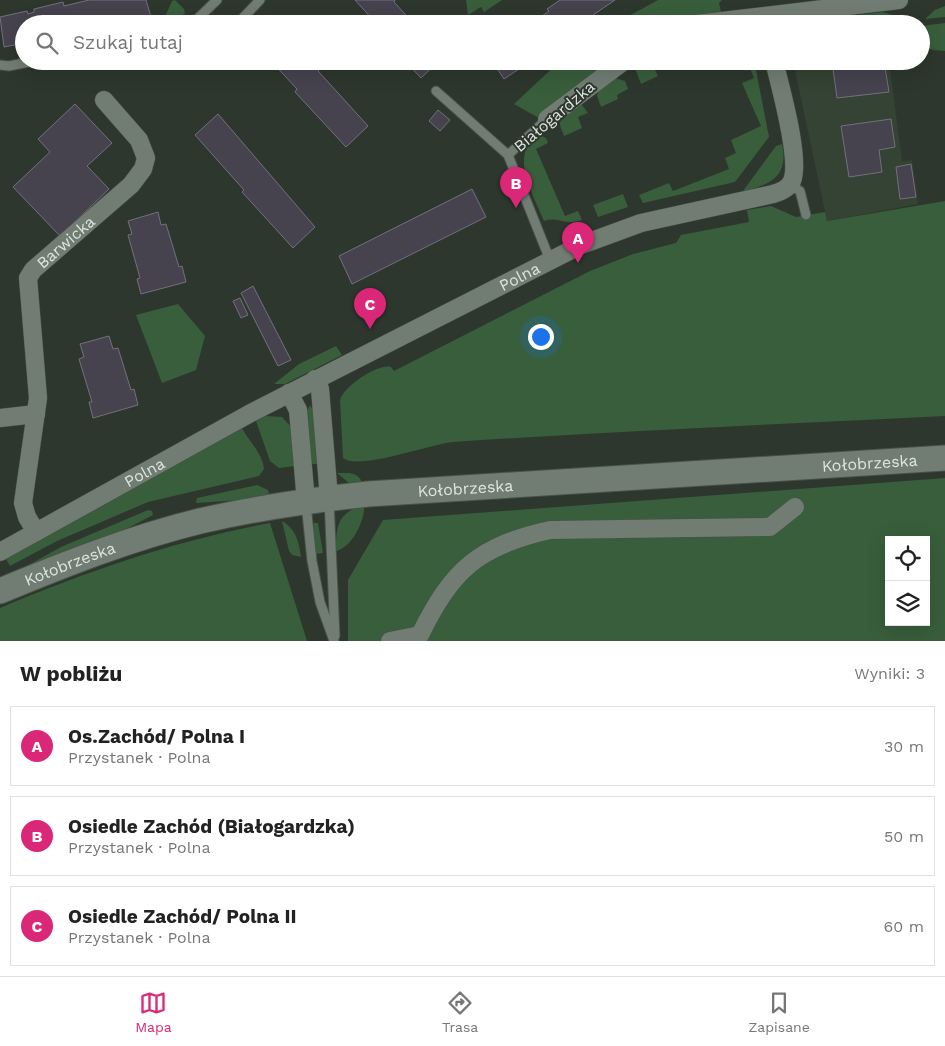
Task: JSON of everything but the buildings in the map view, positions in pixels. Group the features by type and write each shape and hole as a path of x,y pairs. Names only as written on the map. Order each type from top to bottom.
{"main road":[{"name":"Kołobrzeska","path":"0,591 67,563 152,535 231,514 318,500 368,494 945,458"}],"street":[{"path":"760,13 899,0"},
{"name":"Białogardzka","path":"547,119 612,70"},
{"path":"776,70 794,155 794,175 790,185"},
{"name":"Barwicka","path":"36,532 27,517 23,503 38,393 26,286 28,276 131,185 145,163 145,152 139,140 104,100"},
{"name":"Polna","path":"0,552 288,393 550,260 620,229 663,217 773,194 790,185"},
{"path":"316,379 320,389 318,500"},
{"path":"288,393 298,410 318,500"},
{"path":"0,418 36,414"},
{"path":"390,641 425,638 436,603 451,581 474,559 520,536 550,530 770,527 795,507"}],"lane":[{"path":"201,15 217,0"},
{"path":"246,15 260,0"},
{"path":"0,65 15,65"},
{"name":"Białogardzka","path":"436,91 508,155 550,260"},
{"name":"Białogardzka","path":"508,155 547,119"},
{"path":"790,185 800,191 806,215"},
{"path":"318,500 312,561 318,594 335,641"},
{"path":"318,500 335,641"}],"shaded area":[{"path":"795,70 890,70 902,161 912,160 918,204 827,221"}],"green space":[{"path":"175,0 184,9 185,14 166,15 172,1"},
{"path":"466,0 502,0 484,12 481,7 468,15"},
{"path":"658,0 722,0 719,3 721,12 710,15 630,15"},
{"path":"945,6 945,17 930,18 929,15 935,10"},
{"path":"883,12 893,15 857,15"},
{"path":"945,23 945,51 930,49 930,25"},
{"path":"550,70 599,70 537,117 514,104"},
{"path":"655,70 658,76 641,84 636,71"},
{"path":"751,70 756,70 769,137 735,182 643,203 639,195 669,183 673,191 729,169 725,158 736,153 731,140 761,126 742,83 754,78"},
{"path":"615,78 625,81 628,89 617,95 618,99 601,107 597,96 599,90"},
{"path":"582,105 588,113 578,117 582,128 564,136 560,126 561,121 569,112"},
{"path":"542,136 546,138 548,143 536,149 565,216 578,211 582,220 576,222 544,221 530,187 524,163 525,152 531,142"},
{"path":"782,144 783,164 776,177 762,186 743,191 776,146"},
{"path":"623,194 628,207 598,217 593,205"},
{"path":"945,201 945,416 453,442 379,459 351,461 343,458 340,400 354,382 378,368 391,367 394,371 590,271 633,254 676,243 681,235 749,222 747,210 771,206 796,217 825,212 827,221"},
{"path":"178,304 205,336 196,370 162,383 136,315"},
{"path":"336,346 342,355 285,384 274,384 299,364"},
{"path":"310,405 314,412 318,464 310,464 307,411"},
{"path":"266,416 282,417 293,429 296,466 279,468 270,461 256,421"},
{"path":"242,428 263,463 264,469 259,476 148,502 57,541 10,566 6,559"},
{"path":"337,473 356,475 363,484 349,483"},
{"path":"945,478 945,641 348,641 348,580 383,520"},
{"path":"257,485 268,490 270,498 196,503 197,498"},
{"path":"364,504 363,517 357,532 342,549 336,551 340,521 349,511"},
{"path":"148,510 152,511 153,515 109,538 16,572 61,547"},
{"path":"282,521 294,532 301,557 292,555 289,551"},
{"path":"270,523 307,641 0,641 0,608 67,581 133,558 235,530"},
{"path":"314,523 318,523 323,553 316,554"}],"place":[{"name":"Osiedle Zachód (Białogardzka)","path":"516,208"},
{"name":"Os.Zachód/ Polna I","path":"578,263"},
{"name":"Osiedle Zachód/ Polna II","path":"370,329"}]}
